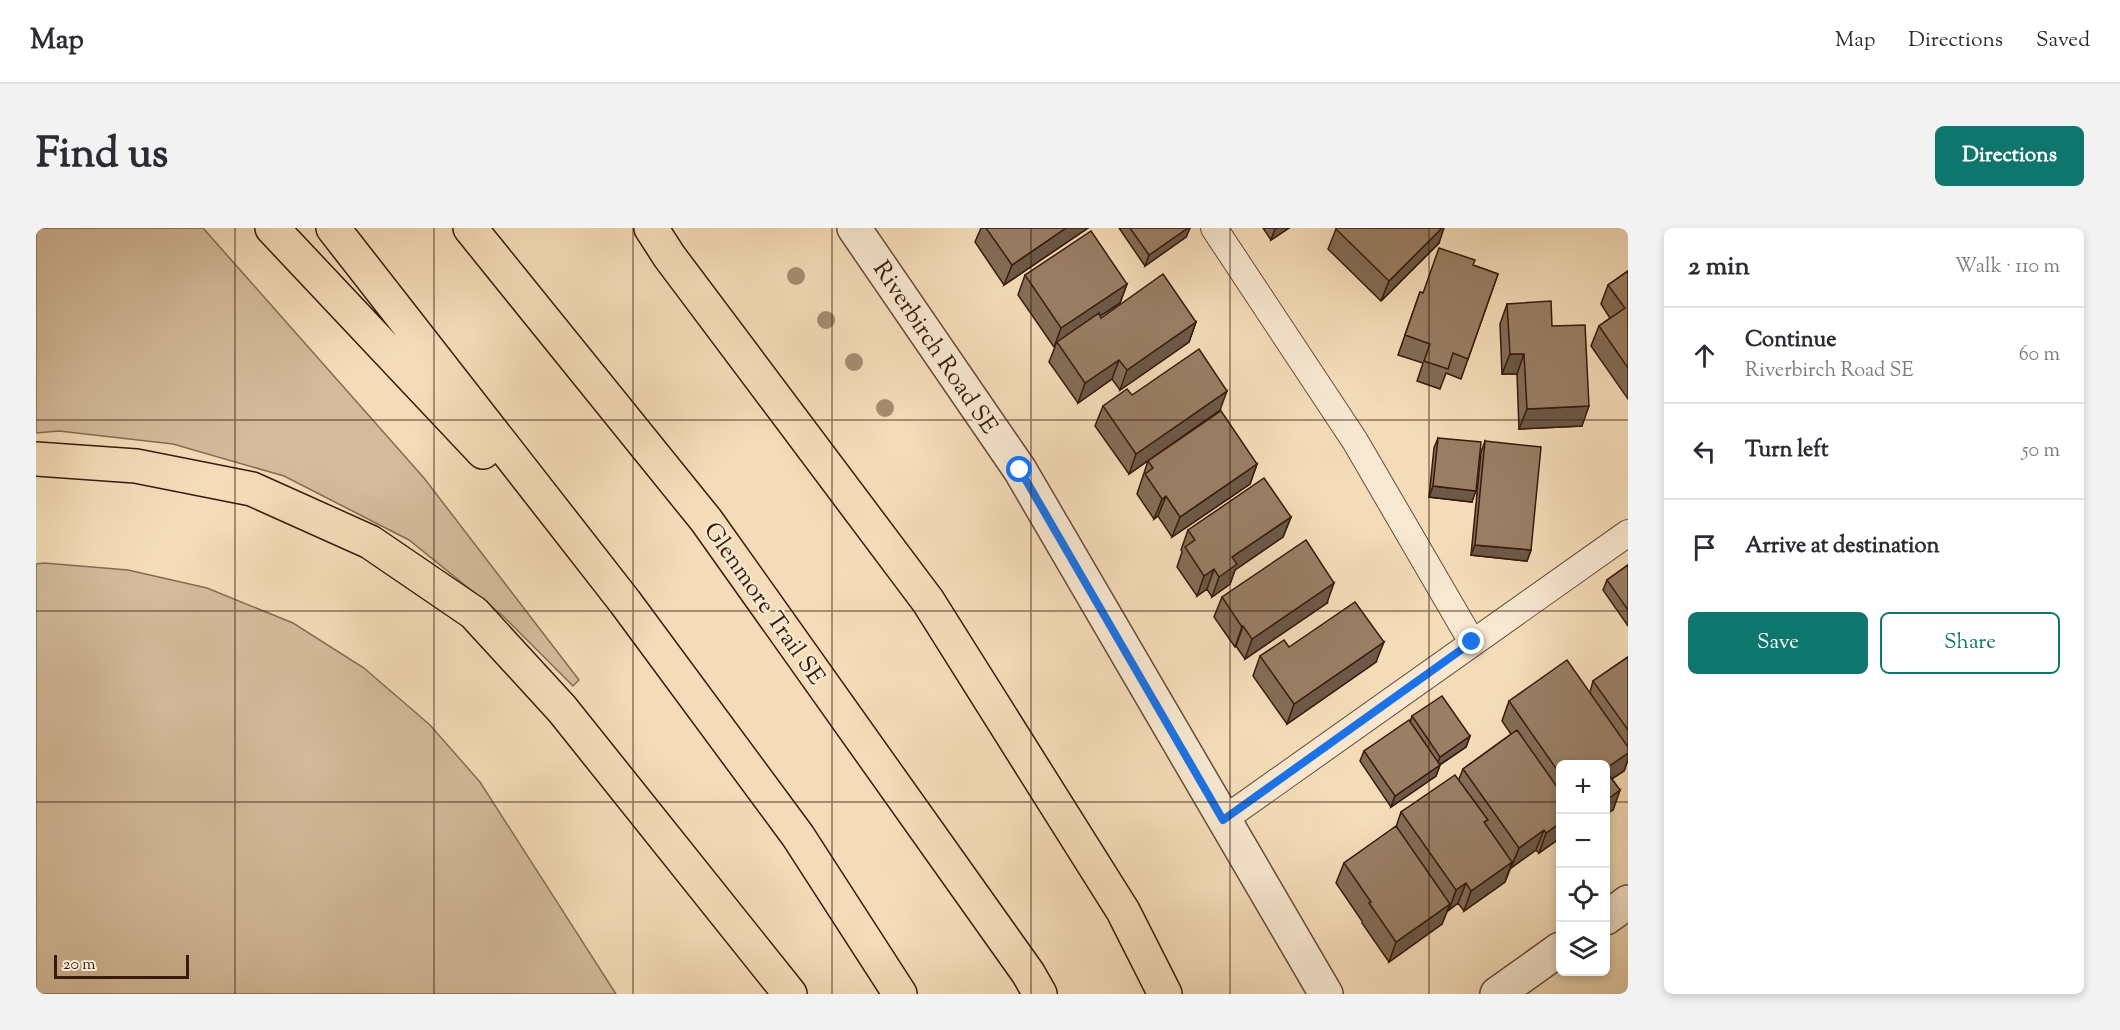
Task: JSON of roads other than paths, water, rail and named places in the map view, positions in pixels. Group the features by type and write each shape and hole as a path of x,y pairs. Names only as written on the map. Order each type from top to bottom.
{"highway":[{"path":"272,228 625,602"},
{"path":"333,228 625,602 798,836 900,994"},
{"name":"Glenmore Trail SE","path":"470,228 706,520 1040,994"},
{"path":"640,228 669,256"},
{"path":"651,228 669,256 928,601 1123,911 1165,994"},
{"path":"36,459 136,466 252,489 370,542 474,613 562,709 790,994"}],"street":[{"name":"Riverbirch Road SE","path":"854,228 1020,470 1326,994"},
{"path":"1610,915 1628,902"},
{"path":"1497,994 1556,952"}],"lane":[{"path":"1214,228 1355,441 1472,642"},
{"path":"1223,820 1628,533"}]}
